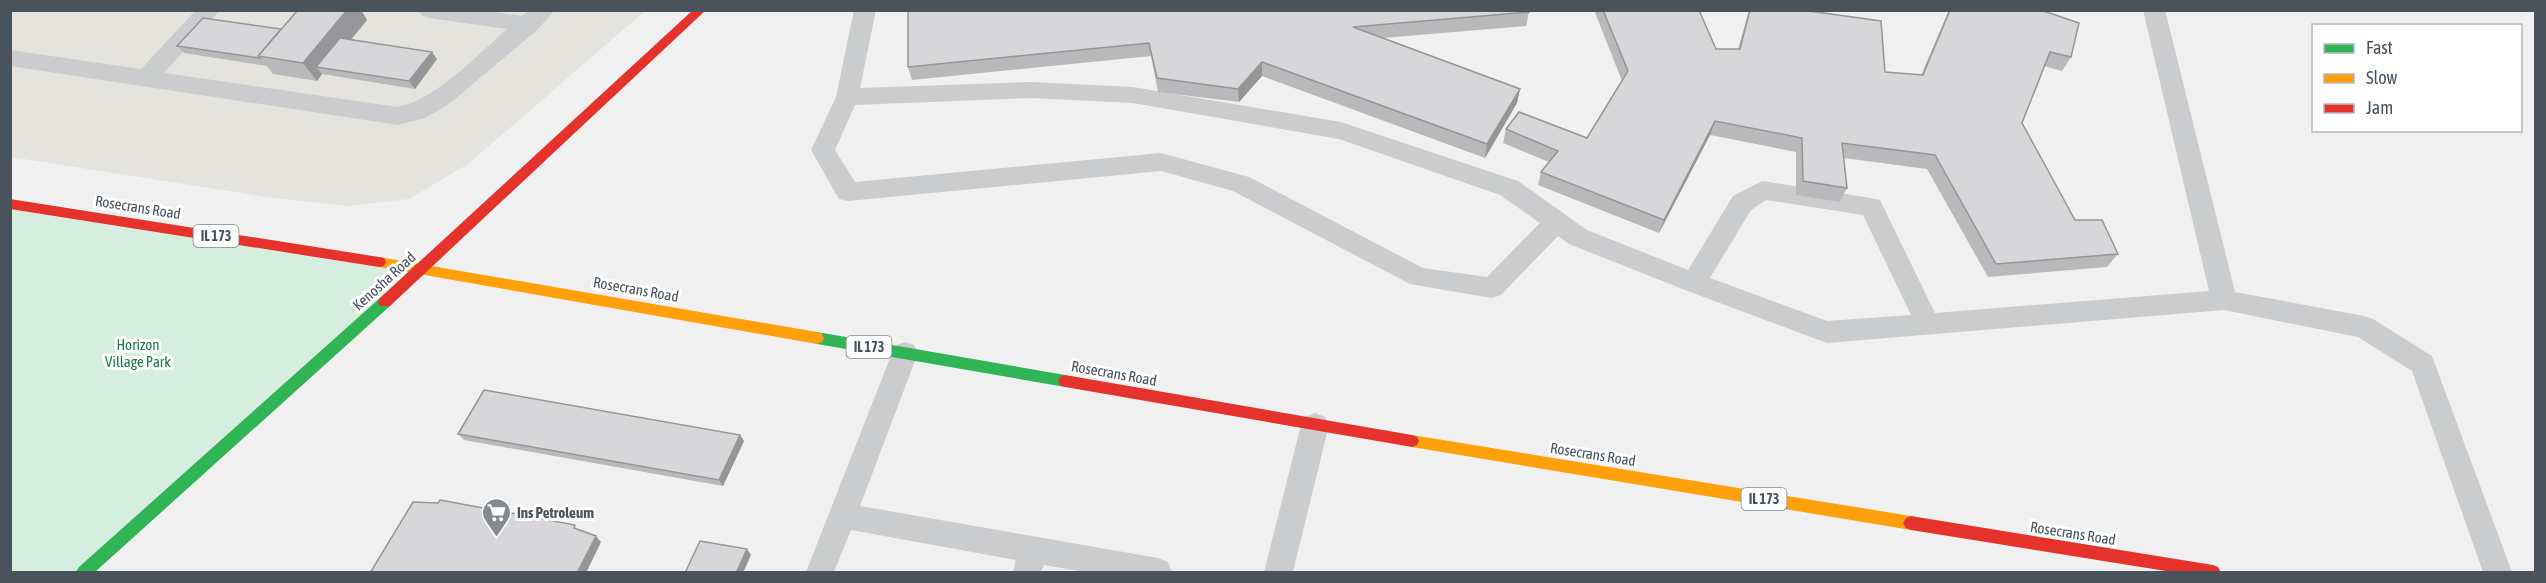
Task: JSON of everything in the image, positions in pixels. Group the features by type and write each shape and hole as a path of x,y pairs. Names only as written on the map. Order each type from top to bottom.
{"main road":[{"name":"Kenosha Road","path":"84,573 422,269 701,10"},
{"name":"Rosecrans Road","path":"10,204 422,269 1315,425 2213,573"}],"lane":[{"path":"146,79 209,10"},
{"path":"429,10 536,18"},
{"path":"865,10 847,97 823,150 848,192 1161,162 1240,184 1419,277 1492,288 1557,222"},
{"path":"2154,10 2224,300"},
{"path":"10,58 398,116 417,112 441,98 536,18"},
{"path":"847,97 1031,90 1133,95 1330,129 1509,189 1578,237 1694,284 1827,332 2224,300 2364,327 2423,364 2497,573"},
{"path":"1694,284 1742,203 1762,190 1871,207 1928,324"},
{"path":"820,573 905,353"},
{"path":"1278,573 1315,425"},
{"path":"842,516 1031,561 1158,573"}],"shaded area":[{"path":"10,11 645,11 468,164 409,199 349,206 273,198 11,157"}],"green space":[{"name":"Horizon Village Park","path":"10,203 422,269 86,572 11,572"}],"building":[{"path":"298,10 347,10 303,63 258,56"},
{"path":"908,10 1528,10 1529,12 1353,27 1520,89 1487,144 1262,62 1238,89 1157,78 1149,43 908,67"},
{"path":"1603,10 1699,10 1716,49 1740,49 1750,10 1802,10 1881,21 1885,72 1923,75 1950,10 2041,10 2079,23 2071,57 2050,52 2022,123 2075,220 2102,220 2118,254 1996,264 1935,155 1842,143 1847,188 1803,181 1802,138 1715,121 1664,220 1541,172 1558,151 1506,129 1519,112 1587,138 1628,71"},
{"path":"203,18 281,29 258,56 260,58 177,46"},
{"path":"340,38 432,52 409,81 316,67"},
{"path":"484,390 740,435 719,480 458,434"},
{"name":"Ins Petroleum","path":"440,500 575,525 574,528 596,536 577,573 370,573 413,502 438,503"},
{"path":"700,541 747,549 736,573 685,573"}],"traffic: fast":[{"path":"84,572 385,302"},
{"path":"817,338 1065,381"}],"traffic: slow":[{"path":"379,262 817,338"},
{"path":"1412,441 1911,523"}],"traffic: jam":[{"path":"385,302 701,10"},
{"path":"10,204 379,262"},
{"path":"1065,381 1412,441"},
{"path":"1911,523 2213,572"}],"place":[{"name":"Ins Petroleum","path":"496,538"}]}
